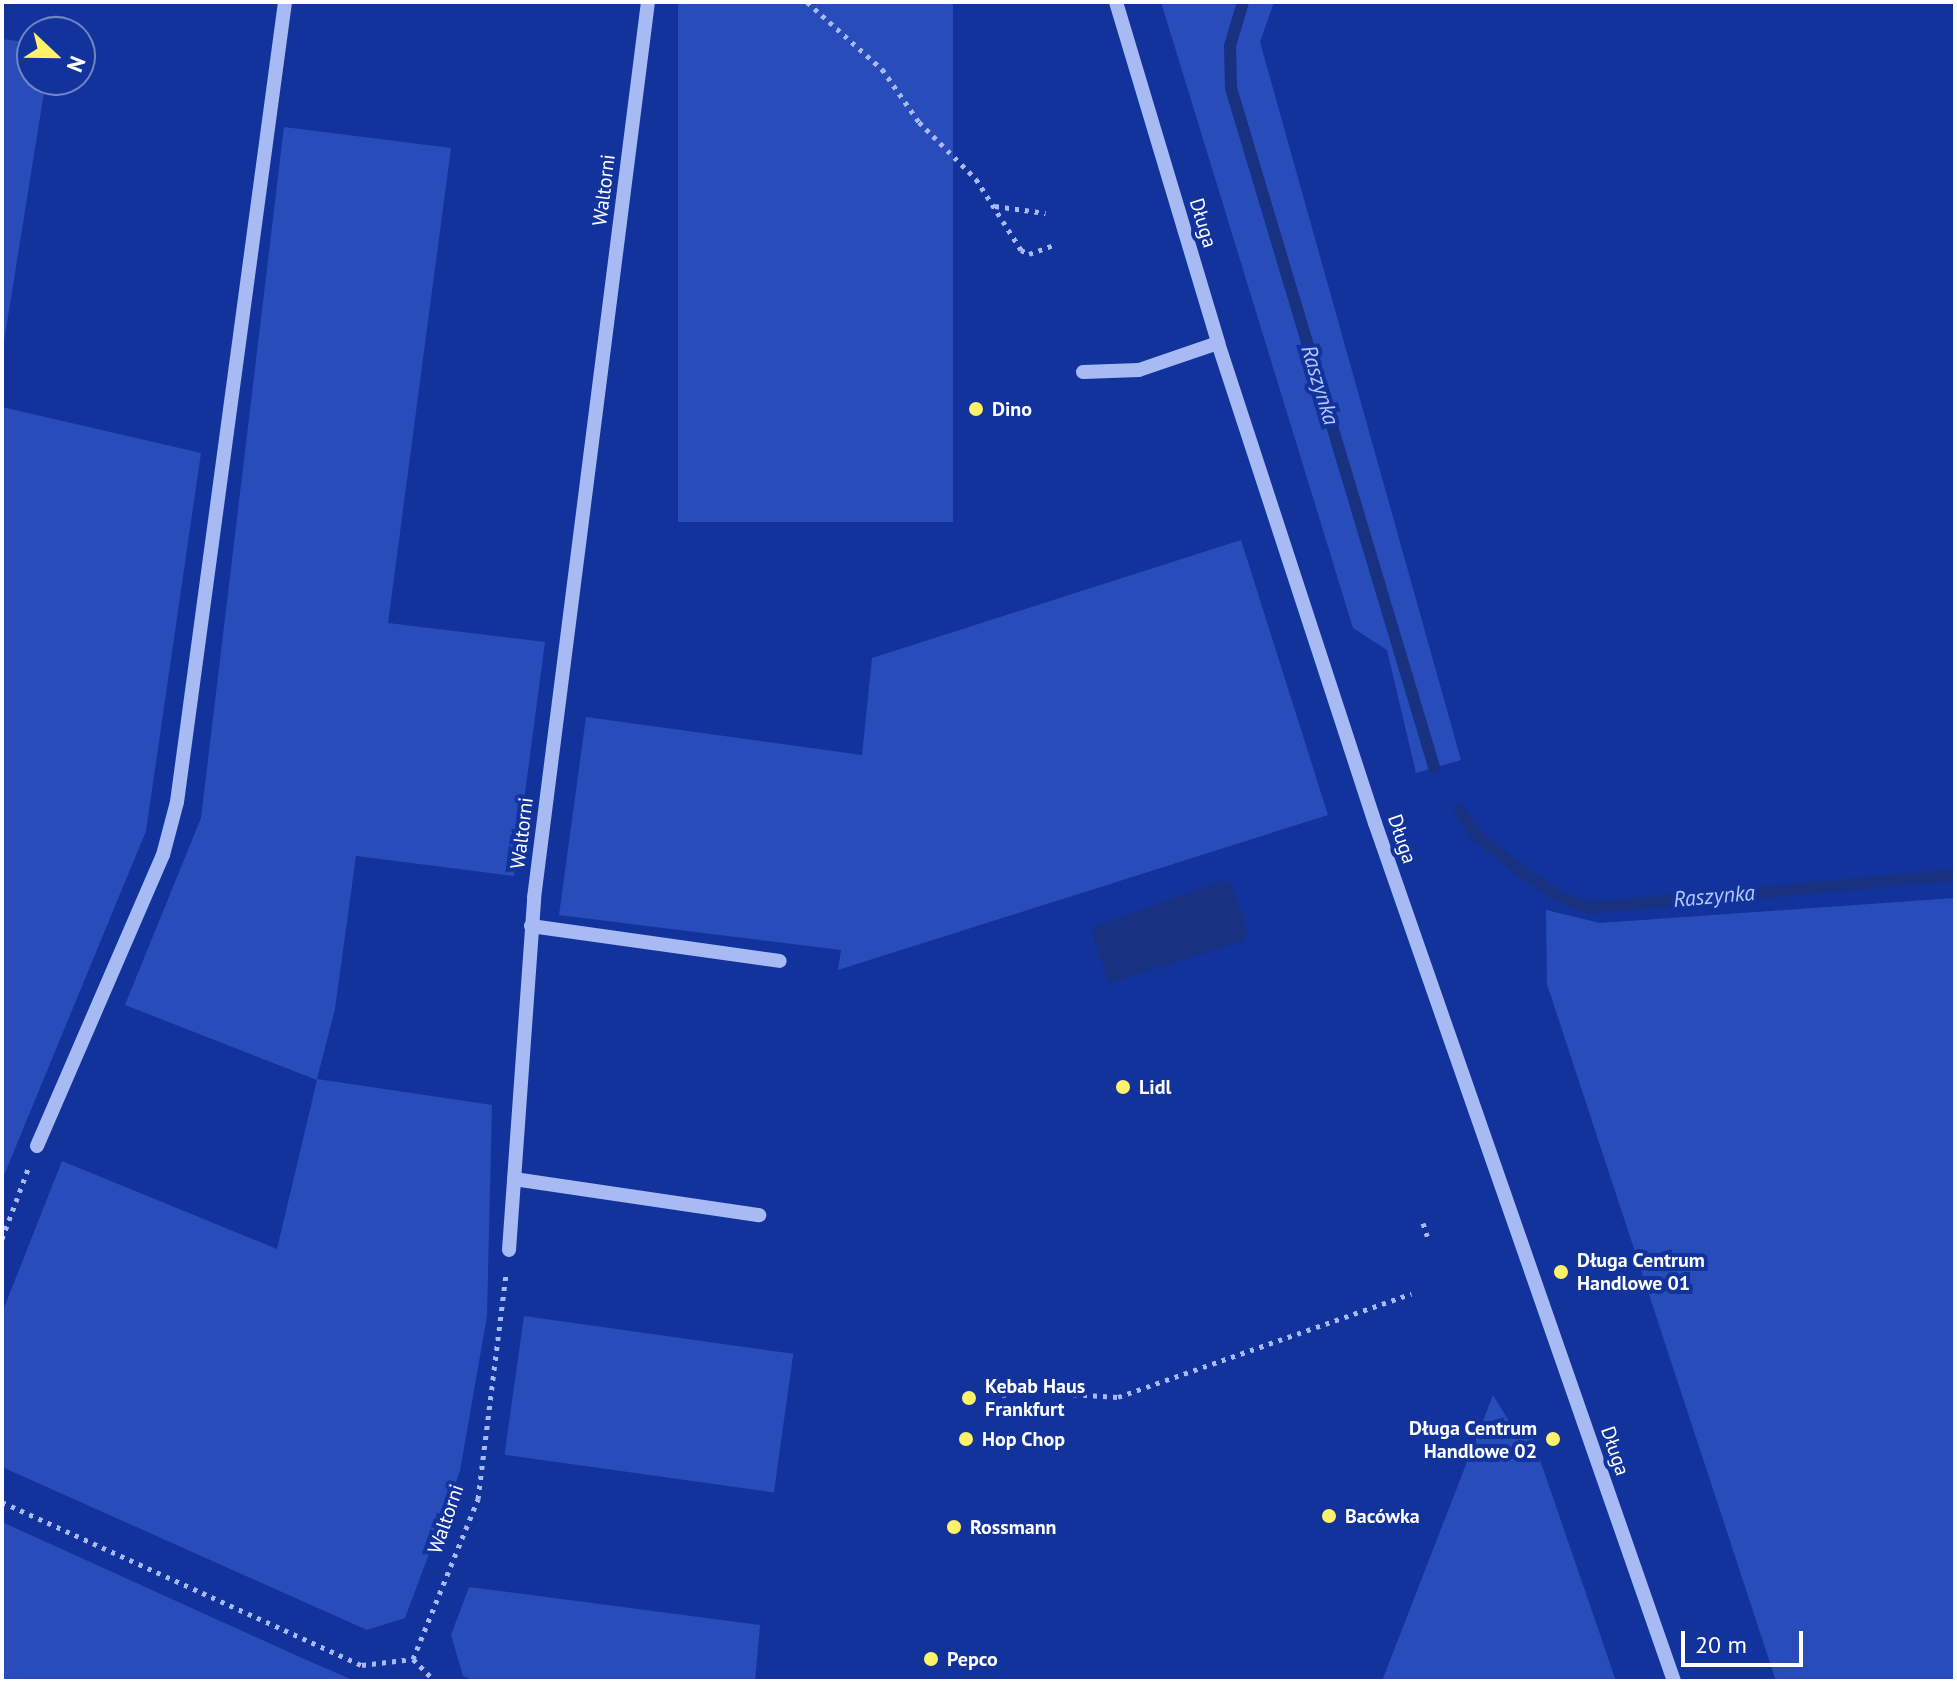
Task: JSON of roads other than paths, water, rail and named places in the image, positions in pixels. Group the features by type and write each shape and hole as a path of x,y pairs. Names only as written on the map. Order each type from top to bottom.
{"street":[{"path":"37,1146 163,855 177,802 285,2"},
{"name":"Waltorni","path":"509,1250 531,926 648,2"},
{"name":"Długa","path":"1116,2 1218,343 1375,823 1674,1681"},
{"path":"1083,372 1139,370 1218,343"},
{"path":"531,926 780,961"},
{"path":"514,1179 759,1215"}],"waterway":[{"name":"Raszynka","path":"1243,2 1230,46 1231,88 1434,767"},
{"name":"Raszynka","path":"1459,810 1476,835 1517,868 1556,895 1588,908 1955,875"}],"place":[{"name":"Dino","path":"976,409"},
{"name":"Lidl","path":"1123,1087"},
{"name":"Długa Centrum Handlowe 01","path":"1561,1272"},
{"name":"Kebab Haus Frankfurt","path":"969,1398"},
{"name":"Hop Chop","path":"966,1439"},
{"name":"Długa Centrum Handlowe 02","path":"1553,1439"},
{"name":"Bacówka","path":"1329,1516"},
{"name":"Rossmann","path":"954,1527"},
{"name":"Pepco","path":"931,1659"}]}
